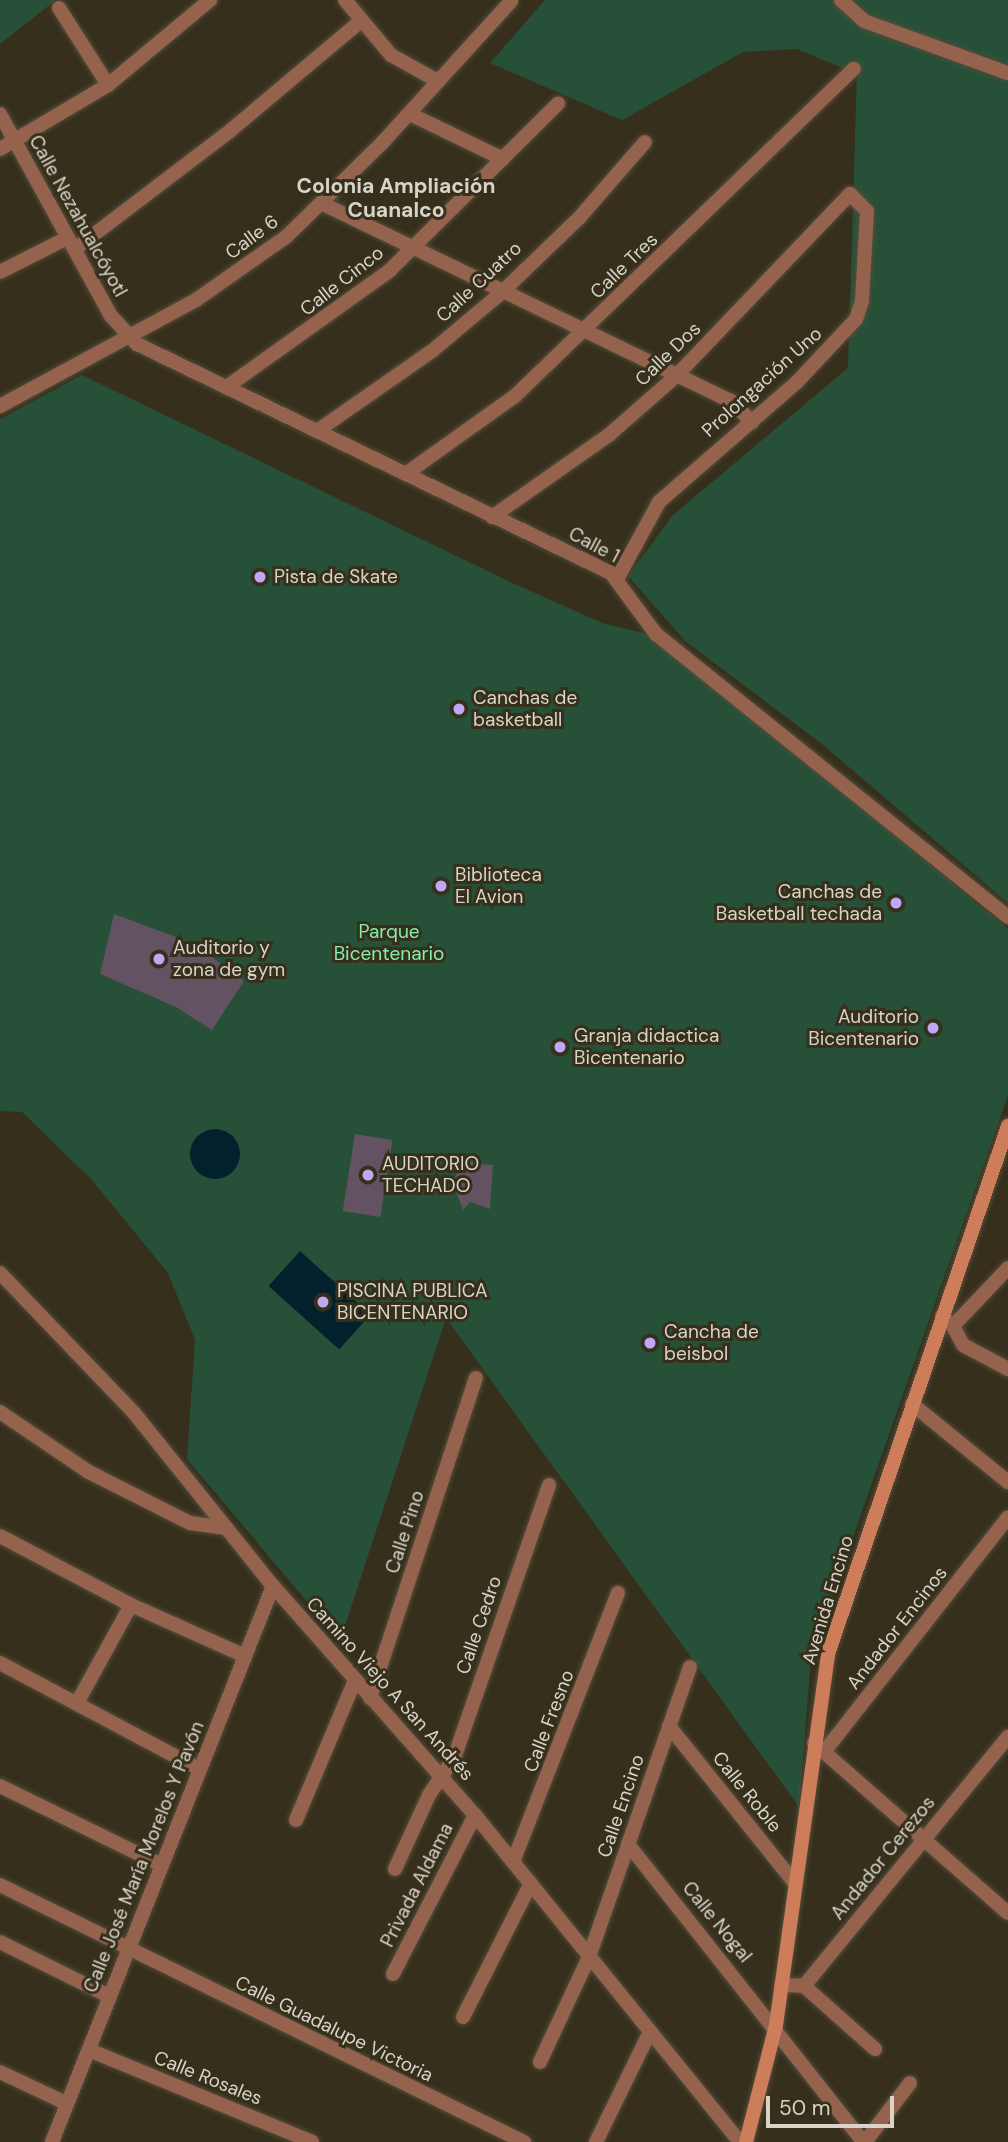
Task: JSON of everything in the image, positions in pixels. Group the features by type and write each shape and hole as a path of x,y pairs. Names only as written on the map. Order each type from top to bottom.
{"main road":[{"name":"Avenida Encino","path":"746,2142 776,2025 795,1883 819,1747 828,1654 1008,1126"}],"street":[{"path":"841,0 864,21 1008,73"},
{"path":"347,1 391,55 436,80"},
{"name":"Calle 6","path":"0,406 126,334 196,300 323,204 410,114 436,80 511,1"},
{"path":"0,149 17,144 108,85 203,2"},
{"path":"58,8 108,85"},
{"path":"0,272 71,244 231,130 361,21"},
{"name":"Calle Tres","path":"407,473 516,396 854,69"},
{"name":"Calle Cinco","path":"228,386 330,318 412,247 558,104"},
{"name":"Calle Nezahualcóyotl","path":"0,114 71,244 126,334"},
{"path":"410,114 503,159"},
{"name":"Calle Cuatro","path":"320,429 432,351 501,293 580,217 645,142"},
{"name":"Calle Dos","path":"492,517 610,434 676,376 850,194"},
{"name":"Prolongación Uno","path":"617,579 659,502 797,382 860,310 867,211 850,194"},
{"path":"323,204 501,293 731,401 751,422"},
{"name":"Calle 1","path":"126,334 150,352 320,429 617,579 656,634 1008,917"},
{"path":"953,1326 1008,1268"},
{"name":"Camino Viejo A San Andrés","path":"0,1273 83,1355 273,1586 370,1698 442,1775 740,2142"},
{"path":"942,1316 953,1326 963,1345 1008,1369"},
{"name":"Calle Pino","path":"370,1698 476,1378"},
{"path":"912,1404 1008,1482"},
{"path":"0,1412 89,1472 190,1523 227,1528"},
{"name":"Calle Cedro","path":"395,1869 442,1775 454,1758 549,1485"},
{"name":"Andador Encinos","path":"819,1747 1008,1517"},
{"path":"0,1536 131,1605 245,1656"},
{"name":"Calle José María Morelos Y Pavón","path":"54,2141 66,2103 273,1586"},
{"name":"Calle Fresno","path":"513,1862 618,1593"},
{"path":"77,1703 131,1605"},
{"path":"0,1663 199,1769"},
{"name":"Calle Encino","path":"540,2062 589,1957 690,1667"},
{"path":"296,1820 355,1680"},
{"name":"Calle Roble","path":"670,1726 795,1883"},
{"name":"Andador Cerezos","path":"804,1986 1008,1737"},
{"path":"819,1747 1008,1913"},
{"path":"0,1786 161,1865"},
{"name":"Privada Aldama","path":"393,1973 475,1815"},
{"name":"Calle Nogal","path":"628,1844 776,2025 864,2142"},
{"path":"463,2017 531,1884"},
{"name":"Calle Guadalupe Victoria","path":"0,1885 524,2142"},
{"path":"0,1942 109,1996"},
{"path":"781,1985 804,1986 875,2049"},
{"path":"596,2142 650,2032"},
{"name":"Calle Rosales","path":"89,2050 312,2142"},
{"path":"0,2072 66,2103"},
{"path":"864,2142 910,2083"}],"green space":[{"path":"0,0 56,0 0,44"},
{"path":"545,0 1008,0 1008,903 822,744 685,641 628,576 673,515 848,368 857,74 797,49 743,52 622,120 490,63"},
{"name":"Parque Bicentenario","path":"82,375 508,581 602,623 652,635 1008,929 1008,1095 811,1657 799,1807 446,1318 340,1641 187,1459 195,1340 168,1273 92,1180 22,1112 0,1111 0,419"}],"water":[{"path":"215,1129 233,1136 240,1154 233,1172 215,1179 197,1172 190,1154 197,1136"},
{"name":"PISCINA PUBLICA BICENTENARIO","path":"300,1251 371,1315 339,1349 269,1286"}],"building":[{"name":"Auditorio y zona de gym","path":"114,914 195,944 244,981 212,1030 176,1007 100,974"},
{"name":"AUDITORIO TECHADO","path":"355,1134 393,1140 380,1217 343,1211"},
{"path":"467,1155 476,1164 493,1165 490,1209 470,1202 463,1210 452,1181 458,1172 451,1166"}],"place":[{"name":"Pista de Skate","path":"260,577"},
{"name":"Canchas de basketball","path":"459,709"},
{"name":"Biblioteca El Avion","path":"441,886"},
{"name":"Canchas de Basketball techada","path":"896,903"},
{"name":"Auditorio y zona de gym","path":"159,959"},
{"name":"Auditorio Bicentenario","path":"933,1028"},
{"name":"Granja didactica Bicentenario","path":"560,1047"},
{"name":"AUDITORIO TECHADO","path":"368,1175"},
{"name":"PISCINA PUBLICA BICENTENARIO","path":"323,1302"},
{"name":"Cancha de beisbol","path":"650,1343"}],"district":[{"name":"Colonia Ampliación Cuanalco","path":"396,198"}]}
